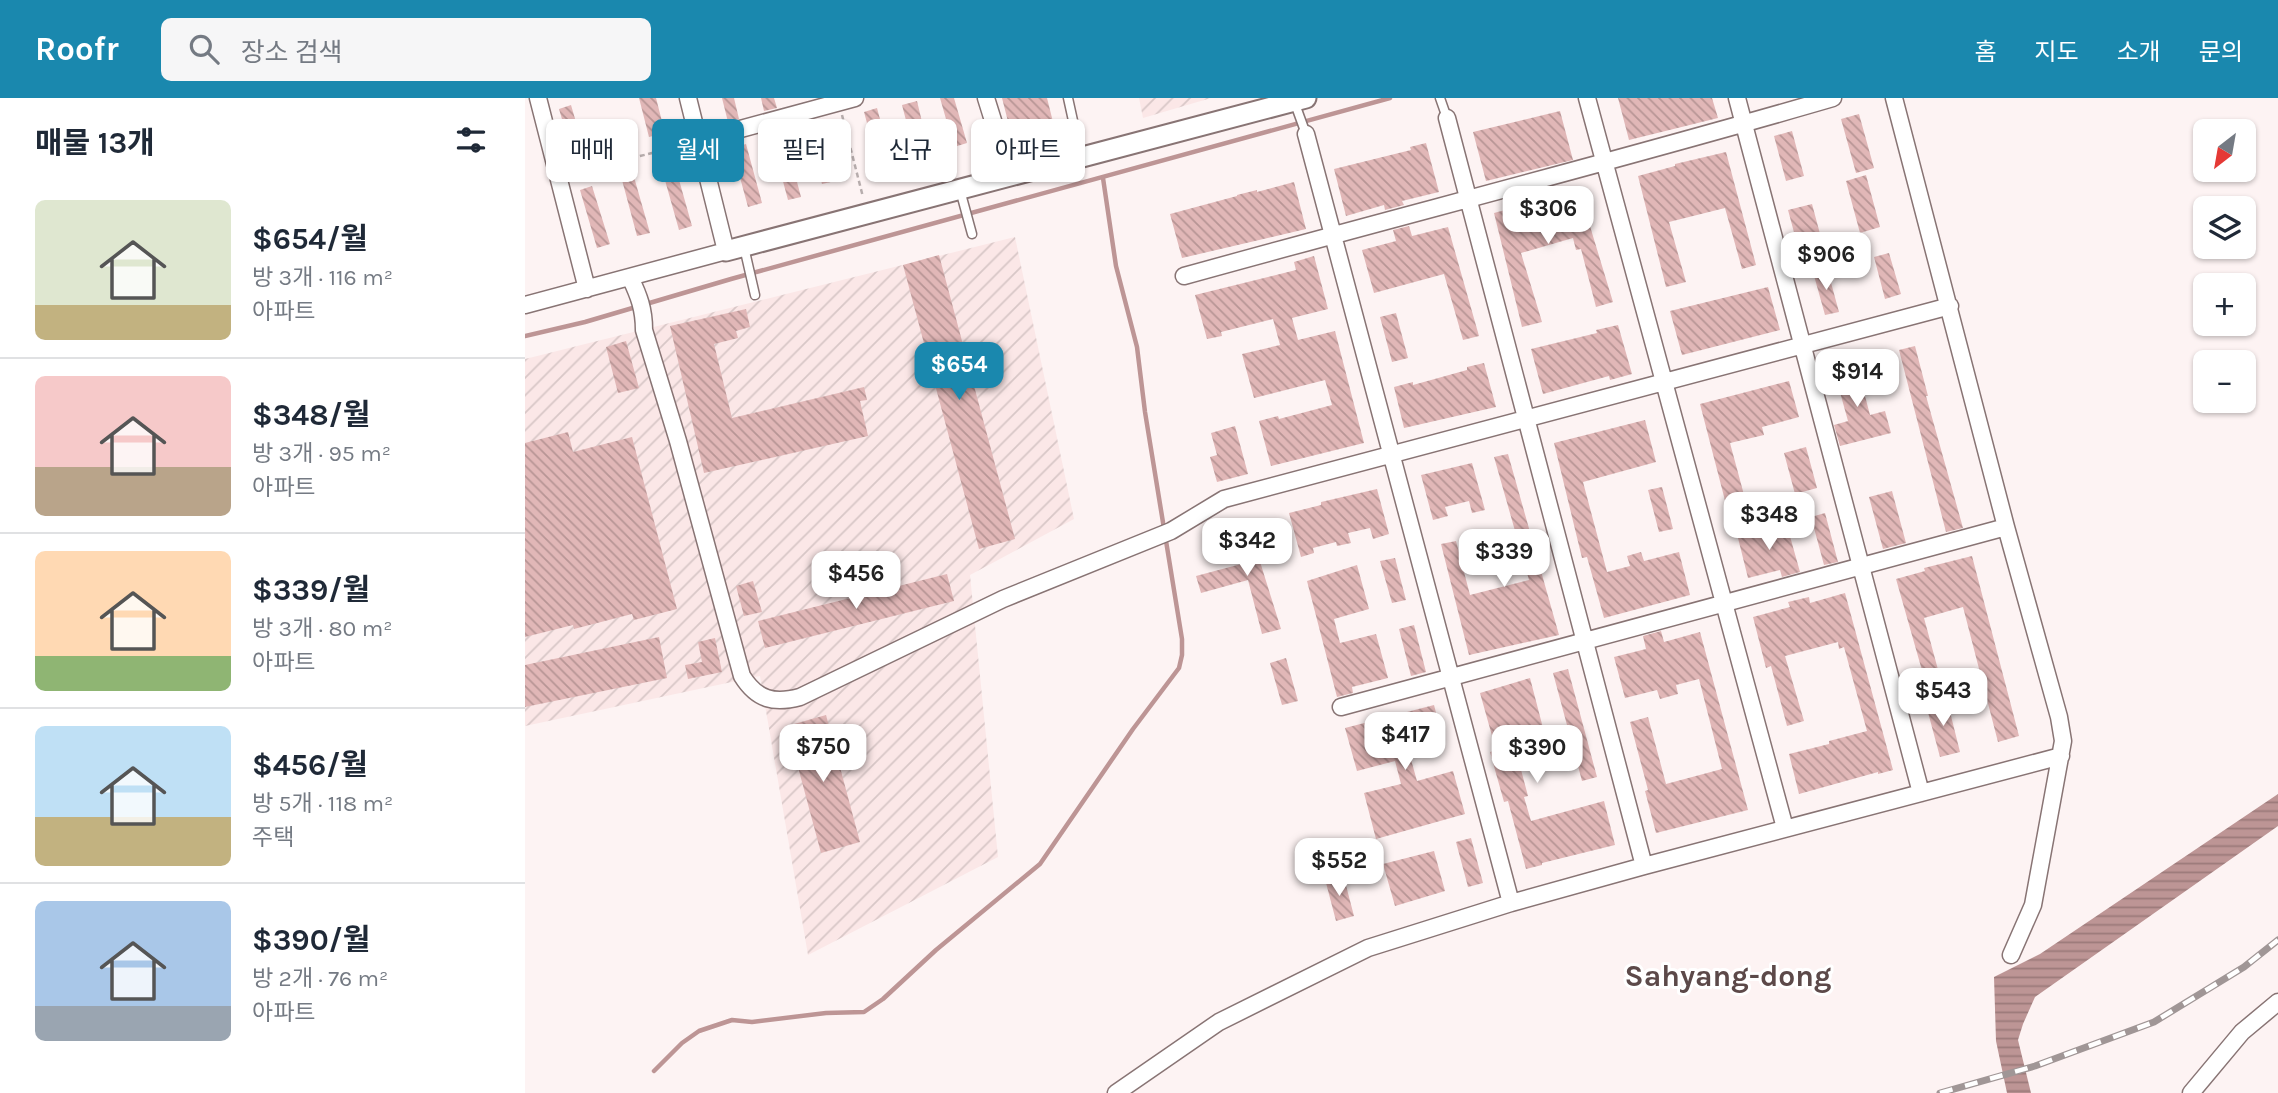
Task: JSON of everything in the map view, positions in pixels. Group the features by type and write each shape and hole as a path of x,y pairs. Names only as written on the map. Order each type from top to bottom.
{"street":[{"path":"538,98 546,128"},
{"path":"688,98 694,119"},
{"path":"744,128 855,98"},
{"path":"986,98 993,119"},
{"path":"1587,98 1785,828"},
{"path":"1737,98 1921,793"},
{"path":"1184,276 1332,234 1605,164 1833,98"},
{"path":"1894,98 2006,527 2059,717 2063,741 2033,905 2011,955"},
{"path":"1085,156 1299,103"},
{"path":"1447,118 1644,866"},
{"path":"1305,131 1511,903"},
{"path":"560,182 587,289"},
{"path":"714,182 739,253"},
{"path":"525,305 630,277 739,253 985,182"},
{"path":"630,277 643,306 644,330 678,440 742,677 750,689 764,698 782,702 800,697 1003,599 1165,533 1224,499 1950,306"},
{"path":"1341,707 2006,527"},
{"path":"1116,1093 1219,1022 1368,948 1511,903 1644,866 2060,756"},
{"path":"2191,1093 2242,1032 2278,1002"}],"lane":[{"path":"1069,98 1073,119"},
{"path":"1441,98 1447,118"},
{"path":"1299,103 1305,131"},
{"path":"960,189 972,234"},
{"path":"739,253 755,295"}],"path":[{"path":"839,103 867,214"}],"shaded area":[{"path":"1139,98 1211,98 1143,118"},
{"path":"1015,237 1074,519 970,575 998,857 808,955 760,676 525,726 525,359"},
{"path":"2278,794 2278,826 2035,997 2018,1040 2031,1093 2007,1093 1996,1041 1994,977 2040,954"}],"building":[{"path":"639,98 656,98 661,119 652,119 652,136 649,137"},
{"path":"722,98 734,98 739,119 727,119"},
{"path":"761,98 774,98 777,108 764,111"},
{"path":"940,98 954,98 967,143 957,146 957,119 946,119"},
{"path":"1002,98 1047,98 1052,119 1007,119"},
{"path":"1618,98 1712,98 1718,118 1629,140"},
{"path":"917,101 921,119 906,119 902,105"},
{"path":"571,105 575,119 562,119 559,109"},
{"path":"877,108 880,119 866,119 864,112"},
{"path":"1560,111 1573,160 1486,181 1473,132"},
{"path":"1859,114 1874,168 1856,173 1841,119"},
{"path":"1792,131 1804,176 1786,181 1774,136"},
{"path":"1426,143 1439,192 1402,201 1404,205 1385,210 1384,205 1346,216 1334,169 1411,150 1410,147"},
{"path":"744,145 762,203 748,207 741,182 744,182"},
{"path":"1726,152 1756,265 1742,269 1725,208 1669,222 1686,282 1666,287 1638,176"},
{"path":"1866,175 1880,227 1860,233 1846,181"},
{"path":"623,182 635,182 650,233 637,236"},
{"path":"666,182 680,182 692,226 679,230"},
{"path":"783,182 797,182 801,197 788,200"},
{"path":"1294,182 1306,229 1182,258 1170,214"},
{"path":"592,186 610,244 597,248 580,190"},
{"path":"1579,190 1613,302 1596,307 1581,249 1576,250 1573,238 1521,253 1542,322 1522,327 1494,213"},
{"path":"1812,204 1823,245 1799,251 1788,210"},
{"path":"1409,226 1412,236 1448,227 1479,336 1463,340 1444,274 1374,293 1362,250 1396,241 1393,230"},
{"path":"1889,253 1901,294 1885,299 1874,257"},
{"path":"939,255 1015,539 979,549 903,265"},
{"path":"1314,256 1328,309 1292,318 1298,340 1335,331 1364,443 1271,466 1259,421 1278,416 1279,419 1332,405 1325,380 1254,398 1242,354 1280,345 1273,319 1221,332 1222,336 1207,339 1195,295 1296,270 1294,262"},
{"path":"1827,268 1839,312 1825,315 1813,272"},
{"path":"1768,287 1780,330 1682,355 1670,311"},
{"path":"746,309 750,327 736,331 738,338 714,344 732,418 864,387 867,400 860,401 868,436 704,473 670,326"},
{"path":"1396,313 1408,358 1392,362 1380,317"},
{"path":"1618,325 1632,374 1610,380 1609,376 1543,394 1531,349 1597,333 1596,330"},
{"path":"626,341 639,388 618,393 606,347"},
{"path":"1915,346 1926,396 1963,528 1946,532 1899,350"},
{"path":"1856,362 1870,415 1885,411 1891,433 1840,446 1834,425 1848,421 1833,367"},
{"path":"1484,363 1496,407 1404,428 1394,387 1413,382 1413,385"},
{"path":"1789,381 1799,417 1762,427 1764,435 1730,443 1747,506 1728,512 1700,404"},
{"path":"1645,420 1656,462 1583,482 1607,572 1630,566 1627,556 1641,552 1644,561 1679,552 1690,595 1604,618 1587,557 1582,558 1554,443"},
{"path":"1235,426 1248,474 1217,482 1210,457 1217,455 1211,433"},
{"path":"568,432 573,452 632,437 677,609 634,620 632,614 574,629 573,625 525,637 525,443"},
{"path":"1806,447 1817,488 1795,494 1784,453"},
{"path":"1508,454 1559,635 1469,655 1441,544 1456,541 1470,595 1529,580 1494,457"},
{"path":"1472,463 1485,510 1472,513 1469,501 1445,507 1448,516 1433,520 1421,475"},
{"path":"1662,487 1673,529 1659,532 1648,490"},
{"path":"1377,489 1389,534 1373,539 1370,528 1348,533 1351,543 1337,546 1336,542 1313,548 1314,553 1301,557 1289,513 1321,505 1321,502"},
{"path":"1892,491 1906,543 1883,549 1869,497"},
{"path":"1825,513 1838,562 1824,565 1811,517"},
{"path":"1255,522 1263,551 1257,552 1281,629 1262,634 1248,580 1201,593 1196,576 1245,563 1236,527"},
{"path":"1786,522 1800,572 1782,577 1780,570 1748,578 1738,538 1770,530 1769,526"},
{"path":"1972,556 2019,736 1998,742 1963,607 1924,618 1940,677 1925,681 1896,579 1925,571 1924,568"},
{"path":"1395,558 1406,600 1392,603 1380,561"},
{"path":"1357,565 1369,609 1334,619 1340,643 1376,634 1388,678 1352,687 1353,693 1337,697 1307,581"},
{"path":"947,574 954,601 765,648 758,621"},
{"path":"753,581 762,612 744,616 736,586"},
{"path":"1845,593 1893,770 1799,794 1789,754 1867,731 1844,647 1839,649 1838,642 1785,656 1804,721 1787,726 1771,666 1766,668 1753,617 1790,607 1788,602 1809,597 1810,603"},
{"path":"1414,625 1426,672 1411,676 1399,629"},
{"path":"1661,631 1664,642 1700,632 1748,810 1656,833 1630,722 1648,717 1666,784 1722,769 1699,679 1676,685 1678,694 1660,699 1657,690 1625,698 1614,657 1646,649 1643,636"},
{"path":"659,637 667,678 525,707 525,665"},
{"path":"715,638 722,672 688,679 685,665 702,662 698,642"},
{"path":"1286,658 1298,701 1282,705 1270,663"},
{"path":"1568,669 1597,777 1582,781 1553,673"},
{"path":"1530,678 1543,728 1512,736 1528,796 1524,797 1531,821 1604,801 1615,845 1526,869 1508,801 1504,802 1490,752 1496,750 1480,693"},
{"path":"1947,700 1960,752 1940,757 1926,705"},
{"path":"1434,705 1445,747 1410,756 1417,781 1453,771 1465,814 1376,839 1364,793 1401,784 1395,761 1357,771 1345,728"},
{"path":"826,715 860,842 821,853 787,726"},
{"path":"1471,838 1483,883 1468,887 1456,842"},
{"path":"1434,851 1445,891 1395,906 1383,864"},
{"path":"1343,874 1354,916 1336,921 1325,879"}],"waterway":[{"path":"525,336 585,322 731,279 1390,98"},
{"path":"654,1071 682,1043 699,1031 732,1020 752,1022 826,1013 864,1012 883,999 936,950 1040,864 1133,729 1179,668 1182,639 1137,347 1116,266 1103,178"}],"railway":[{"path":"1940,1093 2035,1066 2154,1022 2244,967 2278,940"}],"district":[{"name":"Sahyang-dong","path":"1728,976"}]}
